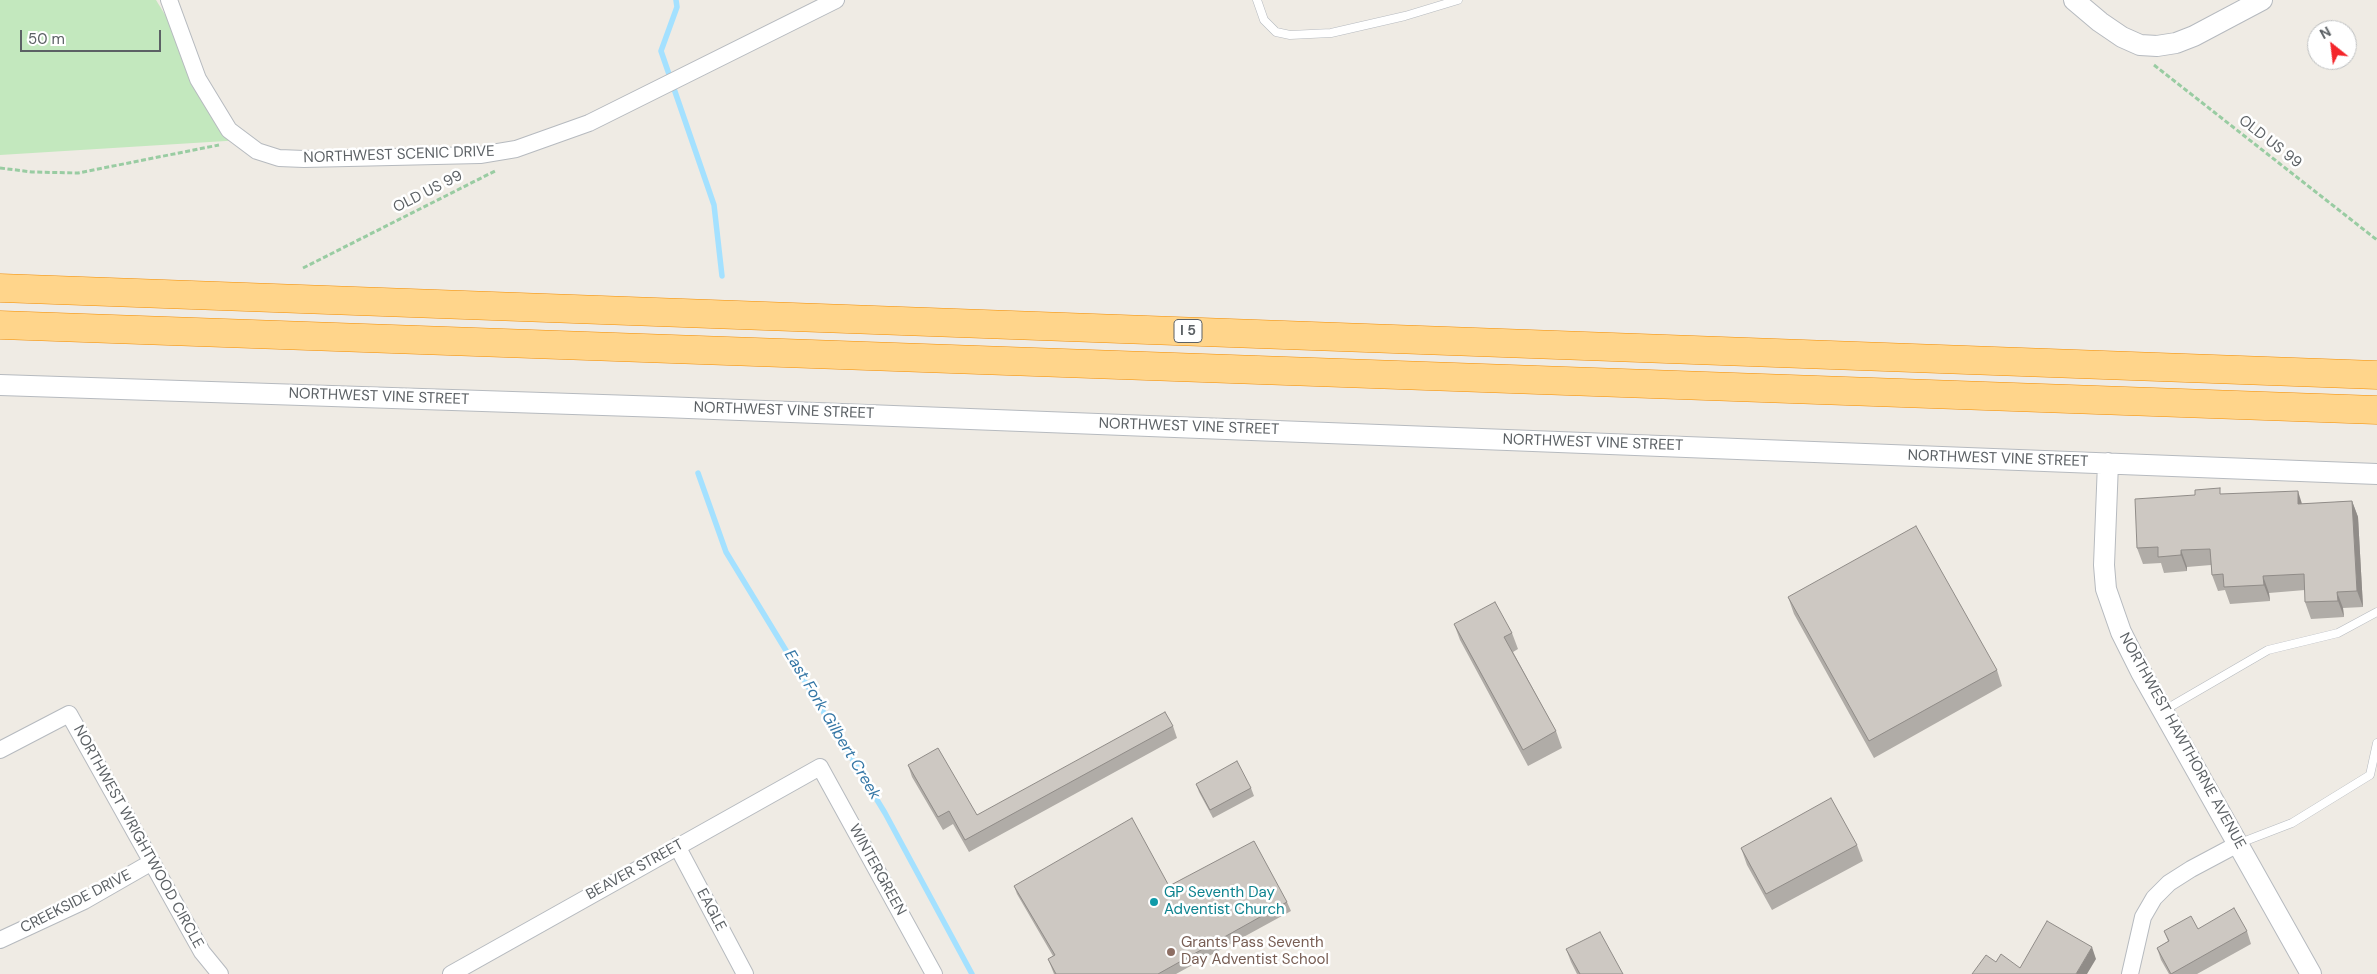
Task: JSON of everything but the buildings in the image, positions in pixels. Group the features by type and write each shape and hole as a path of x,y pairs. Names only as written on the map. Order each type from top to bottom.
{"highway":[{"name":"I 5","path":"0,288 2377,375"},
{"path":"0,325 2377,410"}],"street":[{"name":"NORTHWEST SCENIC DRIVE","path":"169,0 198,79 229,130 256,151 279,158 304,159 480,155 516,149 589,123 836,0"},
{"path":"2074,0 2100,22 2122,37 2140,45 2157,46 2176,43 2194,36 2262,0"},
{"name":"NORTHWEST VINE STREET","path":"0,385 663,406 2377,474"},
{"name":"NORTHWEST HAWTHORNE AVENUE","path":"2108,463 2104,532 2106,590 2121,632 2163,711 2311,974"},
{"name":"NORTHWEST WRIGHTWOOD CIRCLE","path":"0,750 69,714 202,952 220,974"},
{"name":"BEAVER STREET","path":"451,974 474,968 677,846 820,767"},
{"name":"WINTERGREEN","path":"820,767 926,972"},
{"path":"2130,974 2143,917 2154,898 2176,878 2238,844"},
{"name":"EAGLE","path":"677,846 745,974"},
{"name":"CREEKSIDE DRIVE","path":"0,940 84,901 152,862"}],"lane":[{"path":"1257,0 1264,20 1276,32 1290,35 1331,33 1404,16 1458,0"},
{"path":"2163,711 2268,650 2338,633 2377,612"},
{"path":"2238,844 2292,822 2370,775 2377,743"}],"path":[{"name":"OLD US 99","path":"2149,61 2377,240"},
{"path":"0,168 32,172 78,173 242,140"},
{"name":"OLD US 99","path":"303,268 502,167"}],"green space":[{"path":"0,0 156,0 242,140 0,155"}],"waterway":[{"name":"East Fork Gilbert Creek","path":"676,0 677,7 661,51 714,205 722,276"},
{"name":"East Fork Gilbert Creek","path":"698,473 726,552 885,813 972,974"}],"place":[{"name":"GP Seventh Day Adventist Church","path":"1154,902"},
{"name":"Grants Pass Seventh Day Adventist School","path":"1171,952"}]}
